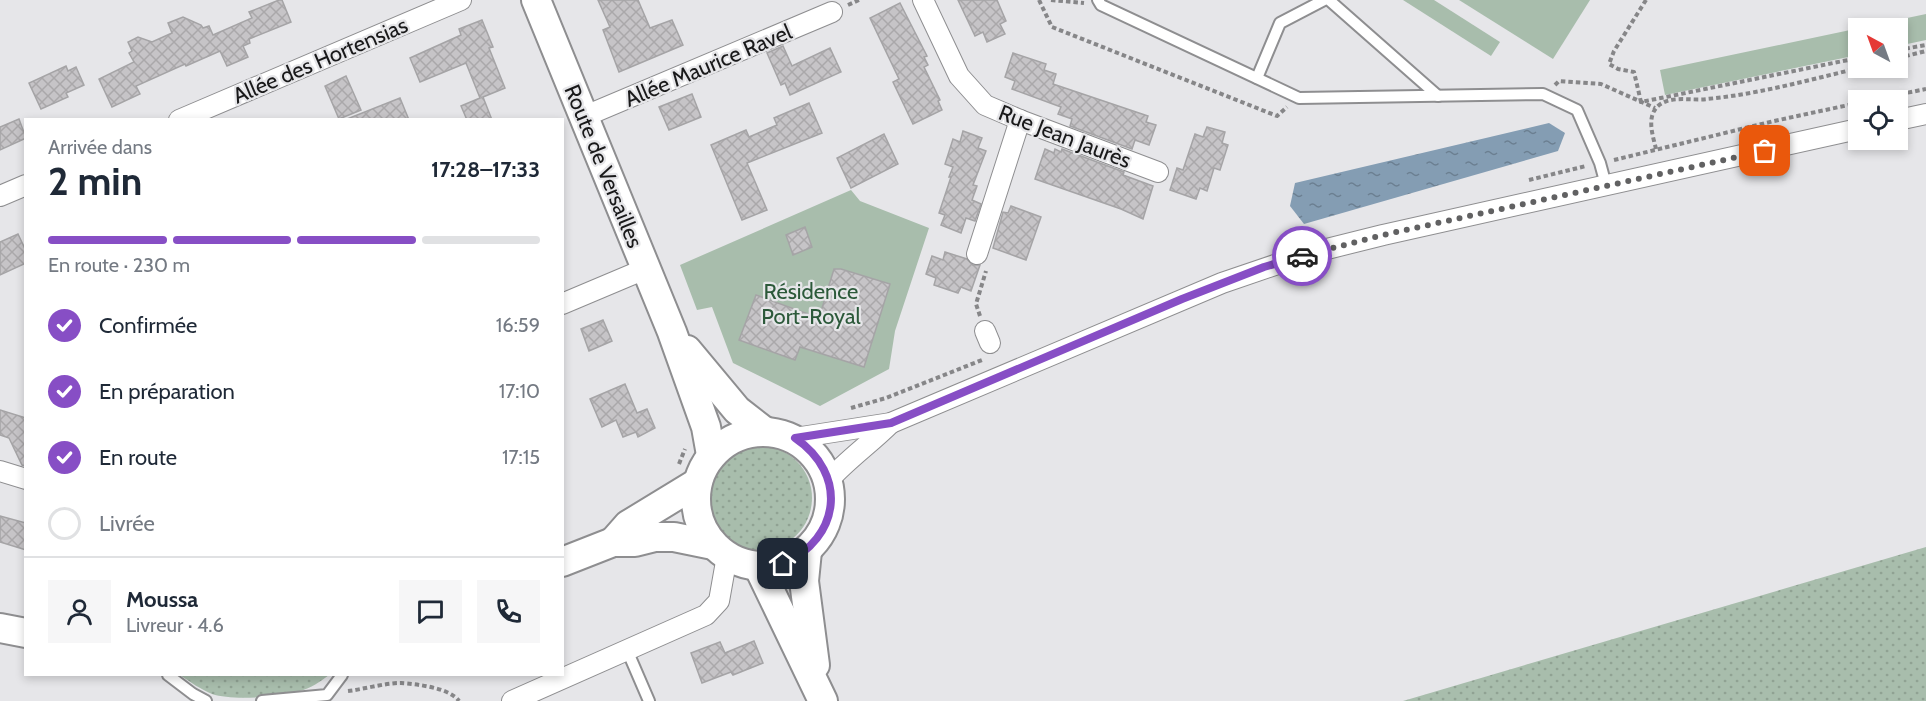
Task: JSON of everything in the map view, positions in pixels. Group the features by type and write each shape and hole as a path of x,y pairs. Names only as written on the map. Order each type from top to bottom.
{"main road":[{"name":"Route de Versailles","path":"536,0 672,332 706,427 711,455"},
{"name":"Route de Versailles","path":"672,332 737,410 764,431"},
{"path":"564,561 613,542 674,537 720,550 741,563 758,566 783,564 807,550 820,537 828,518 831,497 829,480 808,447 795,438 779,432 764,431 745,433 728,441 711,455 697,483 696,505 703,530 720,550"},
{"path":"613,542 628,525 697,483"},
{"path":"807,550 804,580 820,696"},
{"path":"758,566 820,696"},
{"path":"0,628 24,633"}],"street":[{"name":"Allée des Hortensias","path":"184,118 461,0"},
{"name":"Rue Jean Jaurès","path":"923,0 959,76 985,105 1158,172"},
{"name":"Allée Maurice Ravel","path":"583,117 832,12"},
{"path":"1908,118 1926,114"},
{"path":"977,254 1020,120"},
{"path":"795,438 891,423 1182,299 1264,267 1346,243 1848,131"},
{"path":"0,196 24,186"},
{"path":"564,303 645,269"},
{"path":"829,480 852,456 875,439 891,423"},
{"path":"0,471 24,478"},
{"path":"512,701 706,615 718,601 720,550"}],"lane":[{"path":"1257,78 1280,23 1324,0"},
{"path":"1329,0 1438,96"},
{"path":"1099,3 1299,98 1543,94 1577,110 1600,163 1606,185"},
{"path":"627,650 650,701"},
{"path":"169,676 192,694 206,701"},
{"path":"262,701 327,695 341,676"}],"path":[{"path":"1039,0 1052,27 1277,116 1299,98"},
{"path":"1052,0 1099,3"},
{"path":"1641,102 1634,72 1618,69 1609,64 1614,51 1646,0"},
{"path":"1908,48 1926,45"},
{"path":"1908,56 1926,51"},
{"path":"1641,102 1848,60"},
{"path":"1656,149 1651,125 1655,108 1665,100 1706,100 1773,89 1848,71"},
{"path":"1543,94 1559,81 1601,84 1655,108"},
{"path":"1908,93 1926,89"},
{"path":"977,254 990,257 976,304 987,337"},
{"path":"327,695 400,683 441,689 458,698 459,701"}],"green space":[{"path":"1403,0 1434,0 1500,42 1491,56"},
{"path":"1459,0 1590,0 1553,59"},
{"path":"1926,14 1926,40 1908,44 1907,18"},
{"path":"1848,30 1848,57 1665,95 1660,70"},
{"name":"Résidence Port-Royal","path":"851,190 860,201 929,228 895,331 889,369 820,406 733,363 712,307 697,310 680,265"},
{"path":"760,446 780,450 797,461 808,478 812,498 808,518 797,535 780,546 760,550 740,546 723,535 712,518 708,498 712,478 723,461 740,450"},
{"path":"1926,547 1926,701 1403,701"},
{"path":"182,676 327,676 308,688 280,695 232,697 212,694"}],"water":[{"path":"1549,123 1565,133 1558,151 1304,224 1290,206 1295,183"}],"building":[{"path":"282,0 291,22 249,39 250,43 243,46 248,57 227,66 220,51 136,86 140,94 112,107 99,79 134,62 129,53 132,51 128,42 138,37 152,42 172,33 168,23 183,17 203,28 209,26 213,35 252,18 249,12"},
{"path":"598,0 638,0 650,28 672,20 683,45 619,72 603,30 610,27"},
{"path":"958,0 997,0 1006,21 1000,24 1005,34 987,42 983,32 975,36"},
{"path":"900,3 927,56 924,57 928,65 924,67 940,100 938,101 942,110 913,124 893,82 899,79 870,18"},
{"path":"482,20 493,47 489,48 505,88 483,97 491,118 466,118 461,106 480,98 466,63 420,82 410,58 461,35 459,29"},
{"path":"783,46 792,66 830,48 841,72 790,95 785,83 781,85 767,53"},
{"path":"1013,53 1046,64 1044,70 1056,74 1053,84 1148,116 1146,122 1156,125 1149,145 1135,140 1132,149 1070,126 1072,119 1058,114 1061,107 1012,89 1015,81 1005,77"},
{"path":"66,66 68,71 76,67 84,85 66,93 68,97 41,109 29,83"},
{"path":"346,76 361,110 339,118 325,86"},
{"path":"692,94 701,117 669,130 659,107"},
{"path":"400,98 408,118 350,118"},
{"path":"809,103 822,133 747,163 767,210 742,220 711,145 746,130 749,137 777,125 774,118"},
{"path":"19,119 24,139 0,150 0,127"},
{"path":"1207,127 1225,132 1222,143 1228,145 1220,170 1214,168 1207,191 1200,188 1196,199 1170,190 1177,168 1183,170 1195,134 1203,137"},
{"path":"963,131 982,138 978,148 986,151 973,185 977,186 972,200 981,204 975,221 966,218 961,233 941,225 945,215 939,213 953,167 945,164 953,139 960,142"},
{"path":"884,134 898,164 851,188 837,158"},
{"path":"1045,149 1054,153 1055,149 1061,152 1062,149 1124,172 1123,175 1153,186 1143,219 1035,179"},
{"path":"1011,206 1041,217 1026,260 993,248 1003,212 1008,213"},
{"path":"805,227 812,247 793,255 786,235"},
{"path":"18,234 24,247 24,264 0,275 0,242"},
{"path":"945,252 967,259 973,265 980,265 971,291 961,287 958,293 934,285 936,278 926,274 932,256 943,260"},
{"path":"834,269 841,269 890,284 864,367 800,347 795,360 739,340 756,295 819,318"},
{"path":"603,320 612,341 589,351 581,329"},
{"path":"625,384 637,413 647,409 655,428 638,437 636,432 623,437 616,420 602,427 590,399"},
{"path":"0,410 24,417 24,466 9,438 0,435"},
{"path":"0,516 24,522 24,549 0,542"},
{"path":"754,641 763,663 733,675 731,672 702,683 691,653 720,642 725,653"}],"way so far":[{"path":"1302,256 1346,243 1765,151"}],"route":[{"path":"783,564 798,557 820,537 828,518 831,497 829,480 808,447 795,438 891,423 1182,299 1264,267 1302,256"}]}
